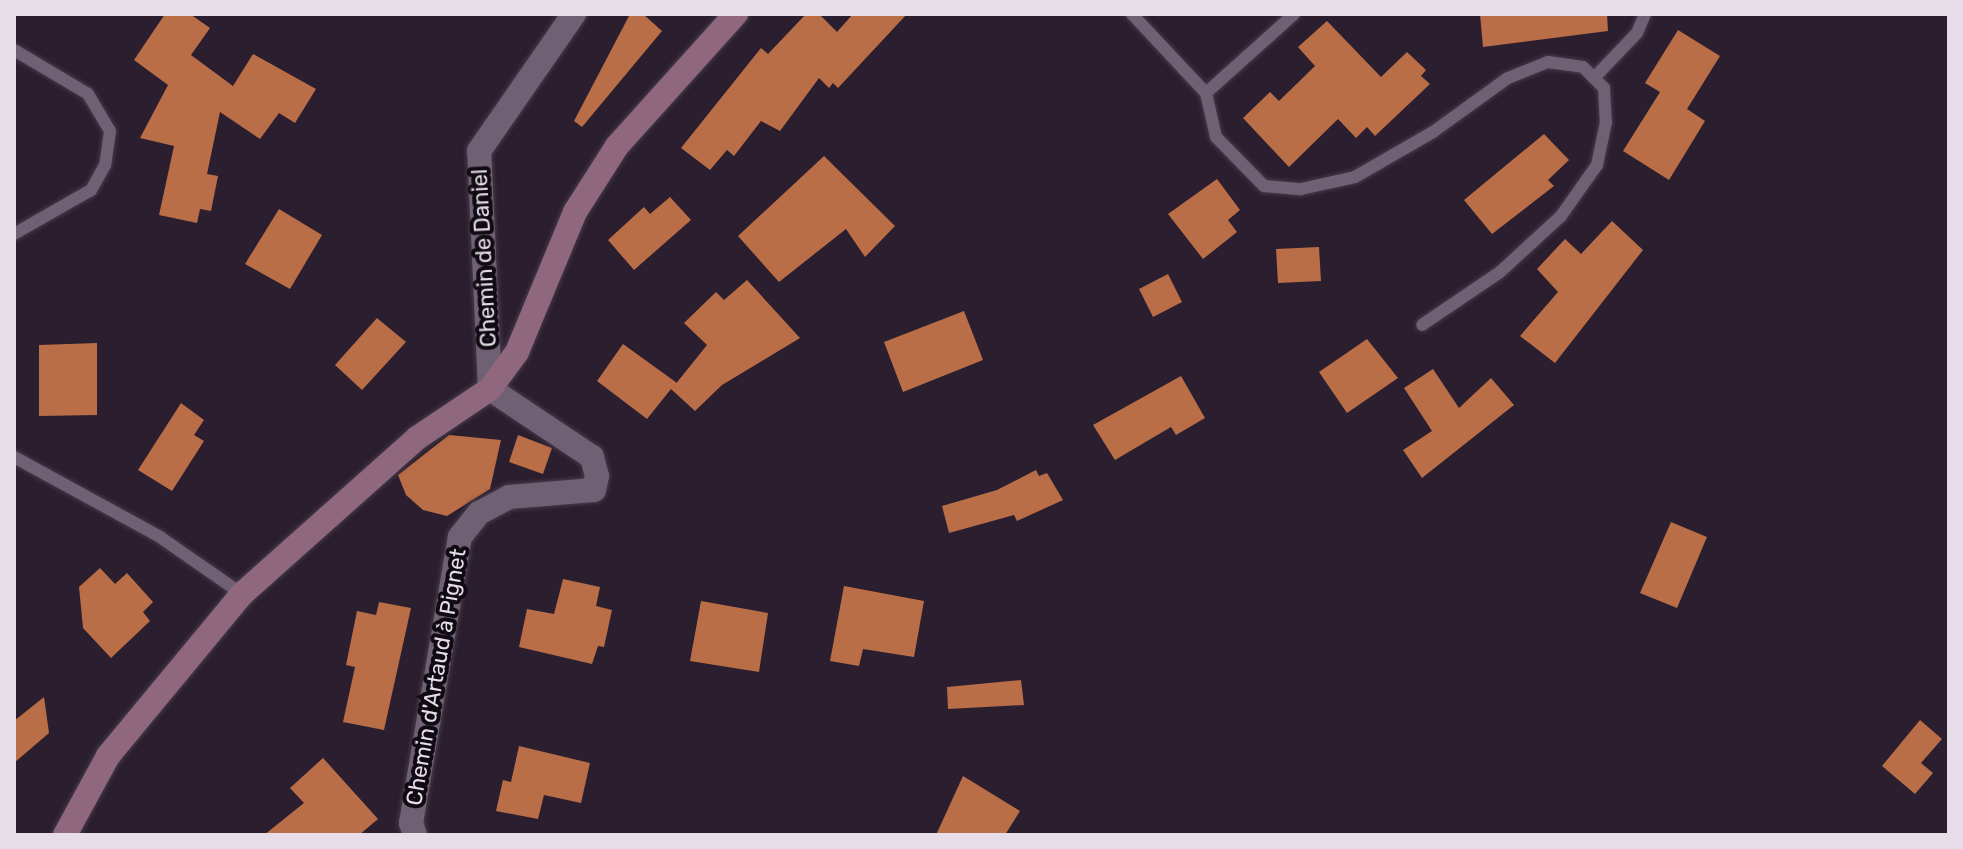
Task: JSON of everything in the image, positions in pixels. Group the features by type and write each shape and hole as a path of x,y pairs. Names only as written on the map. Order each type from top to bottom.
{"street":[{"name":"Chemin de Daniel","path":"490,389 479,151 574,14"},
{"path":"65,835 108,756 242,594 417,438 490,389 517,352 575,212 617,146 736,14"},
{"name":"Chemin d'Artaud à Pignet","path":"415,835 411,823 460,537 479,513 509,497 594,490 597,476 592,457 490,389"}],"lane":[{"path":"1132,14 1206,93 1216,137 1240,165 1264,186 1301,189 1355,177 1433,132 1508,78 1548,62 1583,67 1604,88 1606,122 1597,165 1561,216 1500,272 1422,325"},
{"path":"1206,93 1294,14"},
{"path":"1594,78 1637,33 1645,14"},
{"path":"14,50 88,94 110,131 105,165 91,190 14,234"},
{"path":"14,457 160,537 242,594"}],"building":[{"path":"165,14 190,14 210,28 191,55 233,86 253,54 316,89 295,123 279,113 260,139 220,112 207,174 218,176 211,211 200,209 197,223 159,215 174,146 140,138 168,85 134,60"},
{"path":"630,14 643,14 662,31 582,127 574,121"},
{"path":"806,14 819,14 837,32 853,14 907,14 838,88 833,83 829,88 819,78 780,131 761,121 734,156 727,150 710,170 681,148 761,48 768,54"},
{"path":"1480,14 1607,14 1608,31 1483,47"},
{"path":"1327,21 1381,77 1407,52 1426,70 1421,76 1430,84 1375,136 1367,127 1356,138 1338,119 1289,167 1243,118 1270,92 1279,101 1315,66 1298,47"},
{"path":"1678,30 1720,56 1687,109 1705,121 1669,180 1623,151 1660,92 1645,83"},
{"path":"1544,134 1569,160 1548,180 1554,186 1492,234 1464,200"},
{"path":"824,156 895,226 865,257 846,229 779,282 738,236"},
{"path":"1217,179 1240,210 1228,220 1237,232 1203,259 1168,214"},
{"path":"670,197 691,220 634,270 608,240 644,207 650,214"},
{"path":"279,209 322,235 290,289 245,264"},
{"path":"1612,221 1643,250 1555,363 1520,336 1558,292 1537,269 1565,239 1581,254"},
{"path":"1319,247 1321,281 1278,283 1276,249"},
{"path":"1168,274 1182,302 1153,317 1139,289"},
{"path":"747,280 800,338 722,385 695,411 671,389 647,419 597,381 623,344 677,383 707,345 684,323 716,292 724,300"},
{"path":"964,311 983,360 903,392 884,342"},
{"path":"377,318 406,342 362,390 335,365"},
{"path":"1367,339 1398,378 1347,413 1319,372"},
{"path":"97,343 97,415 39,416 39,345"},
{"path":"1433,369 1459,408 1491,378 1514,405 1422,478 1403,450 1432,431 1404,388"},
{"path":"1181,376 1205,418 1176,435 1171,427 1115,460 1093,425"},
{"path":"181,403 204,420 194,435 204,441 172,491 138,470"},
{"path":"449,435 501,440 490,489 447,516 423,510 406,495 398,475"},
{"path":"518,435 552,448 543,474 509,462"},
{"path":"1036,470 1039,476 1047,473 1063,500 1017,521 1014,515 949,533 942,506 997,490"},
{"path":"1671,522 1707,537 1677,608 1640,593"},
{"path":"100,568 115,584 127,573 153,602 143,612 150,621 111,658 83,628 79,587"},
{"path":"563,579 600,587 596,606 612,610 604,647 598,646 592,664 519,647 527,609 554,614"},
{"path":"844,586 924,601 914,657 863,649 859,666 830,661"},
{"path":"701,601 768,613 759,672 690,661"},
{"path":"379,602 411,608 384,730 343,722 355,667 346,665 357,611 376,615"},
{"path":"1021,680 1024,705 948,709 947,687"},
{"path":"44,697 49,733 14,763 14,721"},
{"path":"1920,720 1942,739 1921,763 1933,773 1915,794 1882,766"},
{"path":"519,746 590,763 581,803 544,795 538,819 496,811 503,780 511,782"},
{"path":"323,758 378,819 359,835 264,835 304,803 290,788"},
{"path":"963,776 1020,811 1005,835 936,835"}]}
